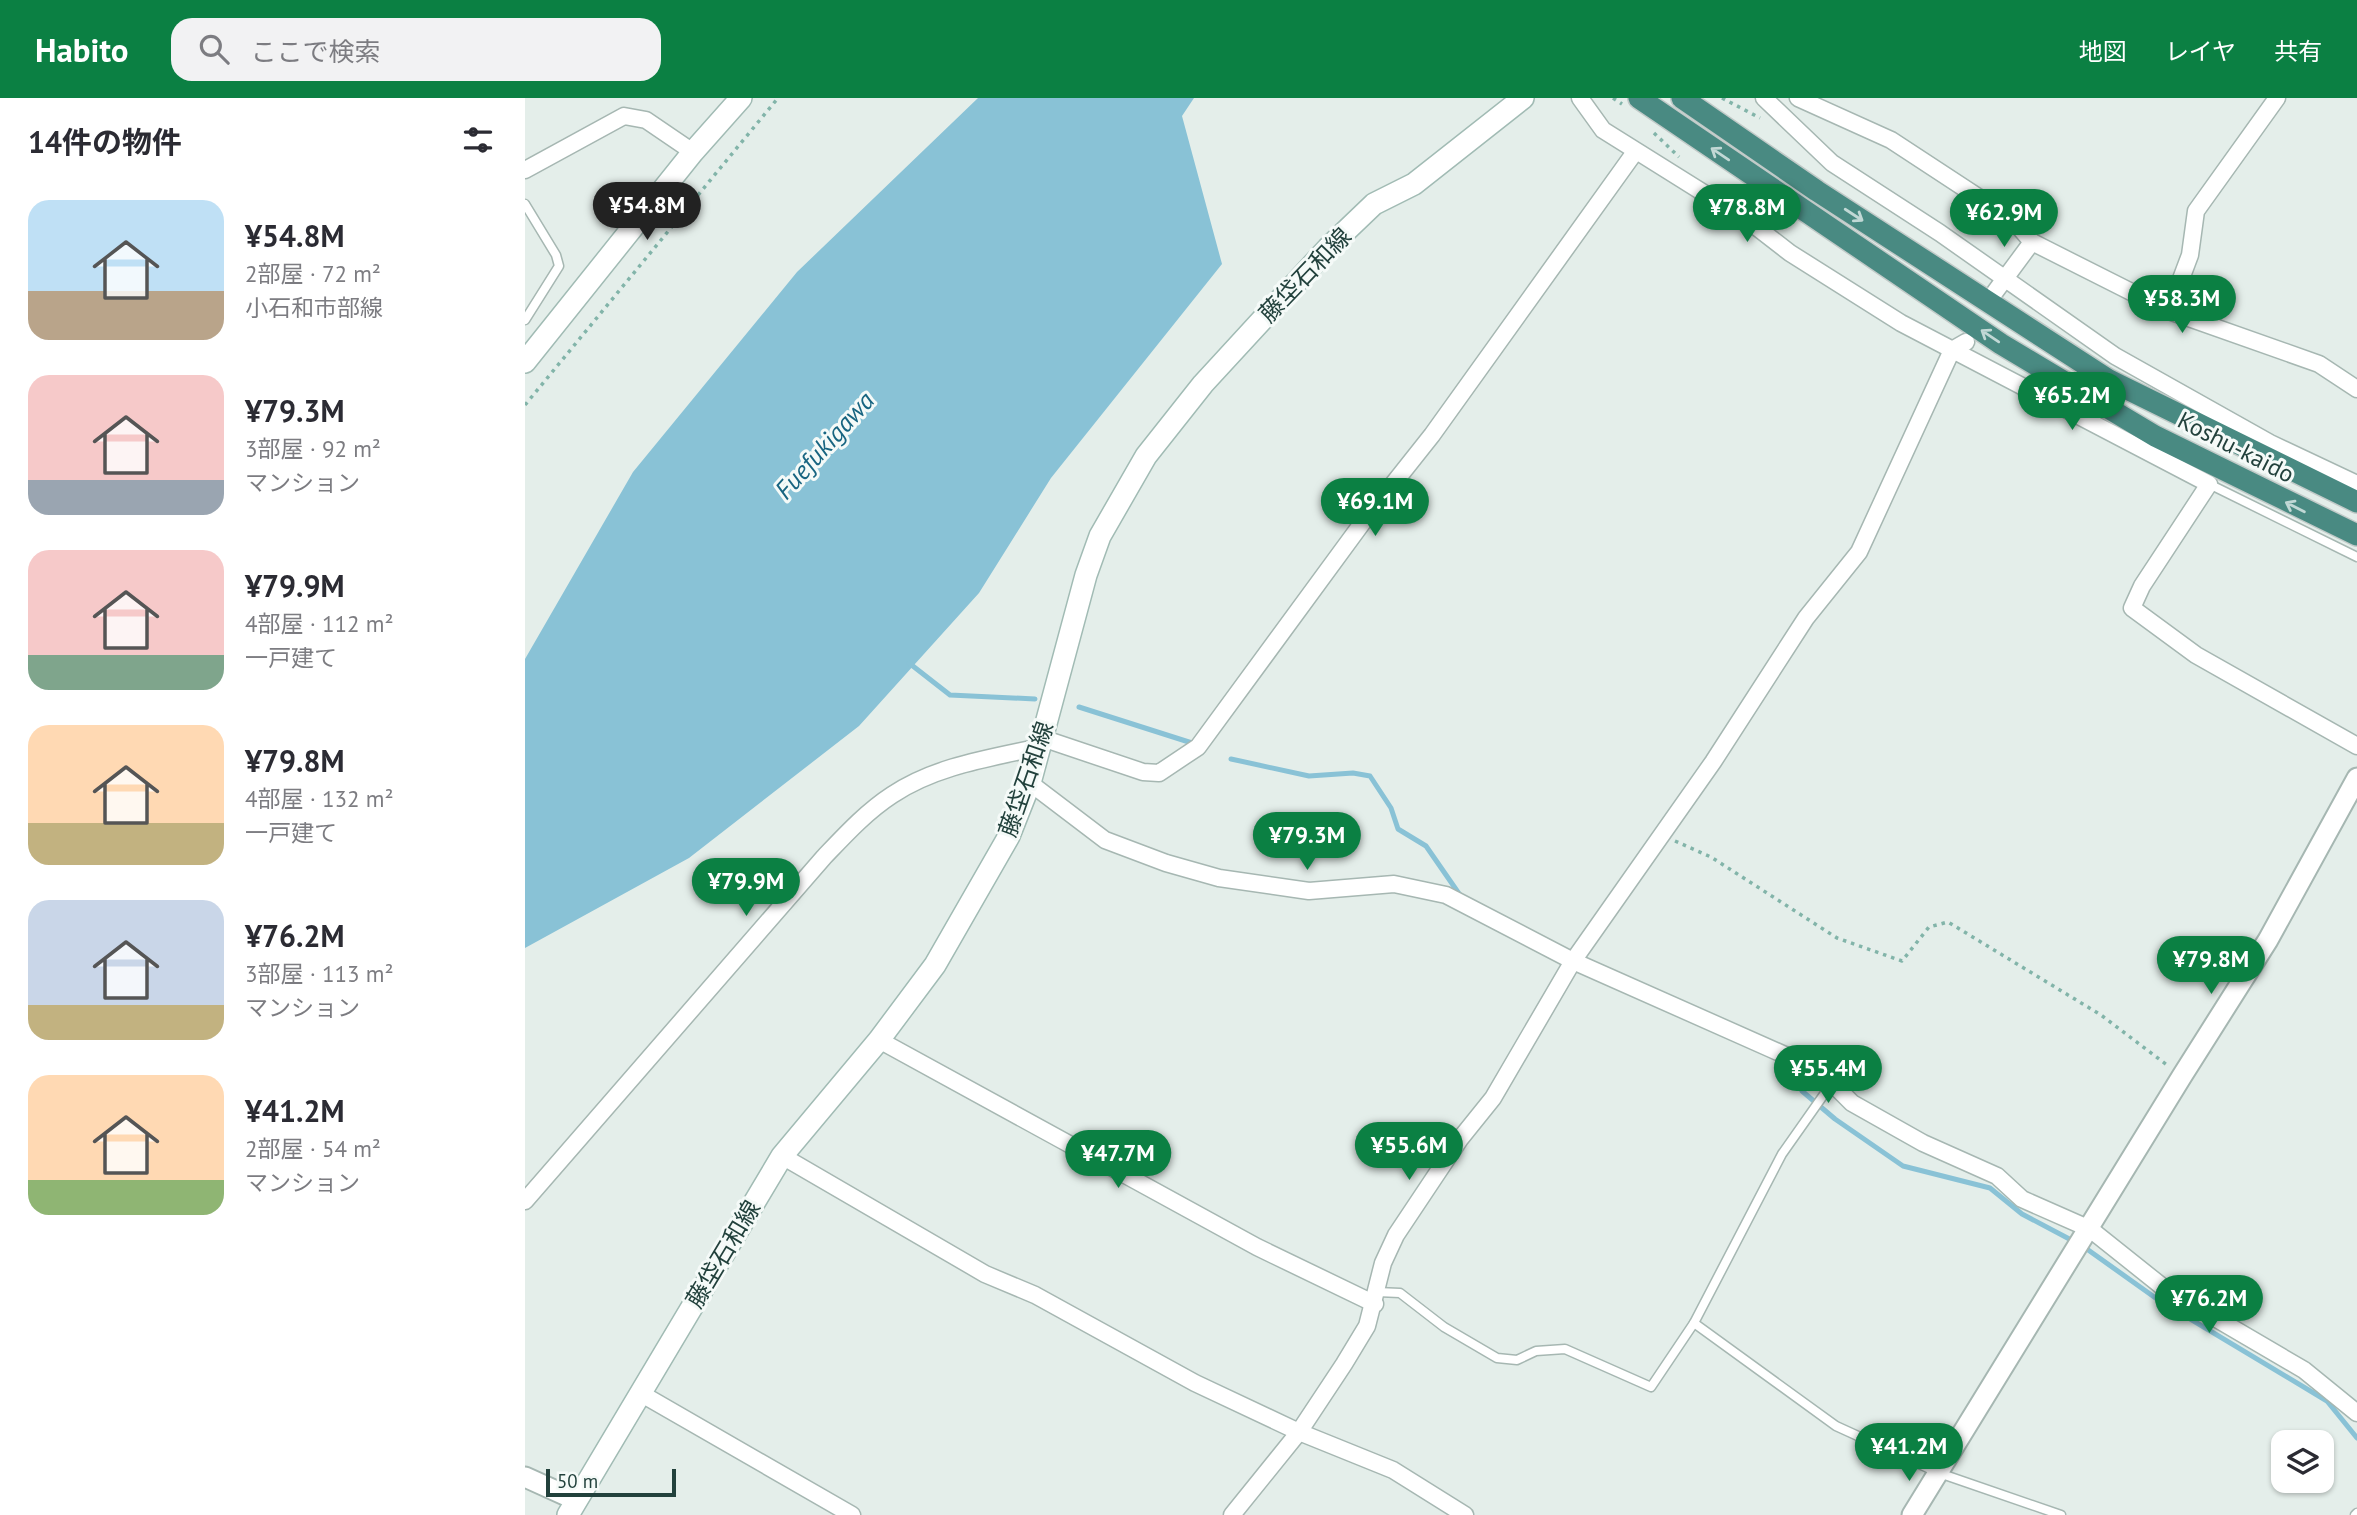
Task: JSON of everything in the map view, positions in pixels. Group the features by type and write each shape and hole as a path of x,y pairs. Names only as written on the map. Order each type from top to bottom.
{"highway":[{"name":"Koshu-kaido","path":"1639,98 2001,344 2155,436 2357,536"},
{"name":"Koshu-kaido","path":"1689,103 1817,191 2109,380 2357,502"}],"main road":[{"path":"525,362 693,152 741,98"},
{"name":"藤垈石和線","path":"572,1511 782,1156 879,1040 935,965 1009,836 1030,783 1073,620 1100,536 1146,456 1203,384 1328,248 1374,204 1414,184 1523,98"}],"street":[{"path":"1580,98 1603,130 1750,222 1790,253 1901,323 1959,346 2209,484 2141,586 2131,608 2196,655 2357,746"},
{"path":"1764,98 1832,163 2006,278 2115,356 2270,443 2357,484"},
{"path":"1798,98 1891,140 2013,220 2032,242 2169,311 2319,364 2353,385 2357,366"},
{"path":"2169,311 2190,255 2196,211 2277,98"},
{"path":"525,170 624,116 646,120 693,152"},
{"path":"525,1201 824,857 861,819 893,794 939,772 1042,740 1143,772 1159,773 1198,747 1363,522 1432,435 1635,152"},
{"path":"1995,292 2032,242"},
{"path":"1232,1515 1299,1432 1367,1326 1383,1262 1397,1235 1460,1139 1493,1098 1573,961 1713,762 1805,618 1859,552 1959,346"},
{"path":"1912,1515 2268,940 2332,818 2357,778"},
{"path":"1030,783 1105,840 1165,863 1219,878 1309,891 1394,884 1446,894 1573,961 1787,1056 1827,1089 1923,1143 1997,1176 2022,1199 2088,1232 2164,1288 2304,1370 2357,1413"},
{"path":"879,1040 1257,1247 1376,1298"},
{"path":"782,1156 985,1274 1034,1295 1195,1383 1299,1432 1393,1470 1465,1515"},
{"path":"640,1393 852,1515"},
{"path":"525,1477 572,1511"}],"lane":[{"path":"525,204 557,255 559,266 525,320"},
{"path":"2209,484 2357,556"},
{"path":"1376,1298 1400,1293 1444,1327 1497,1358 1517,1360 1536,1351 1565,1349 1651,1387 1694,1323 1770,1176 1827,1089"},
{"path":"1694,1323 1836,1426 1939,1473 2061,1515"}],"path":[{"path":"525,405 778,98"},
{"path":"1660,834 1711,857 1837,938 1902,961 1929,927 1948,922 2101,1015 2182,1076"}],"water":[{"name":"Fuefukigawa","path":"978,98 1194,98 1182,116 1222,264 1051,478 979,593 859,726 689,858 525,948 525,659 633,472 797,272"}],"waterway":[{"path":"909,663 950,695 1035,699"},
{"path":"1079,707 1192,743"},
{"path":"1231,759 1309,776 1353,773 1370,776 1391,808 1398,829 1426,846 1462,898"},
{"path":"1802,1091 1835,1119 1903,1166 1990,1188 2022,1214 2075,1242"},
{"path":"2084,1247 2157,1299 2327,1401 2357,1438"}]}
